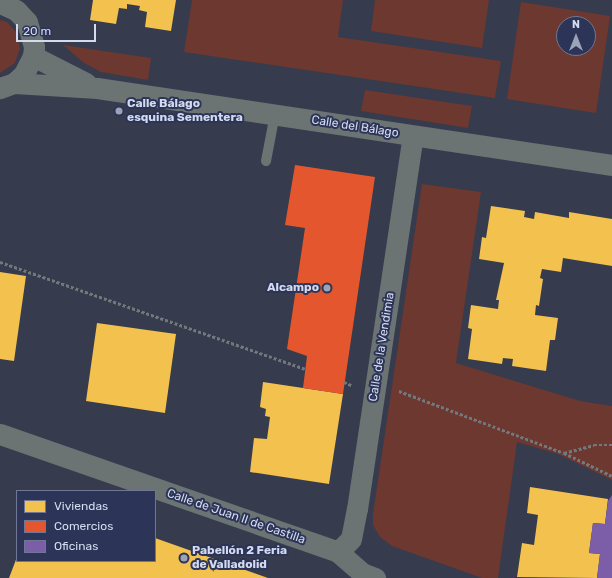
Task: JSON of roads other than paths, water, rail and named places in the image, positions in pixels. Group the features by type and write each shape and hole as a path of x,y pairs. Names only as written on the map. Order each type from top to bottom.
{"street":[{"path":"7,86 24,74 33,56 34,47 31,29 11,4"},
{"name":"Calle del Bálago","path":"33,56 97,88"},
{"name":"Calle del Bálago","path":"7,86 97,88 612,165"},
{"name":"Calle de la Vendimia","path":"338,552 351,539 413,136"},
{"name":"Calle de Juan II de Castilla","path":"0,434 338,552 362,573 375,578"}],"lane":[{"path":"266,161 274,114"}],"place":[{"name":"Calle Bálago esquina Sementera","path":"119,111"},
{"name":"Alcampo","path":"327,288"},
{"name":"Pabellón 2 Feria de Valladolid","path":"184,558"}]}
